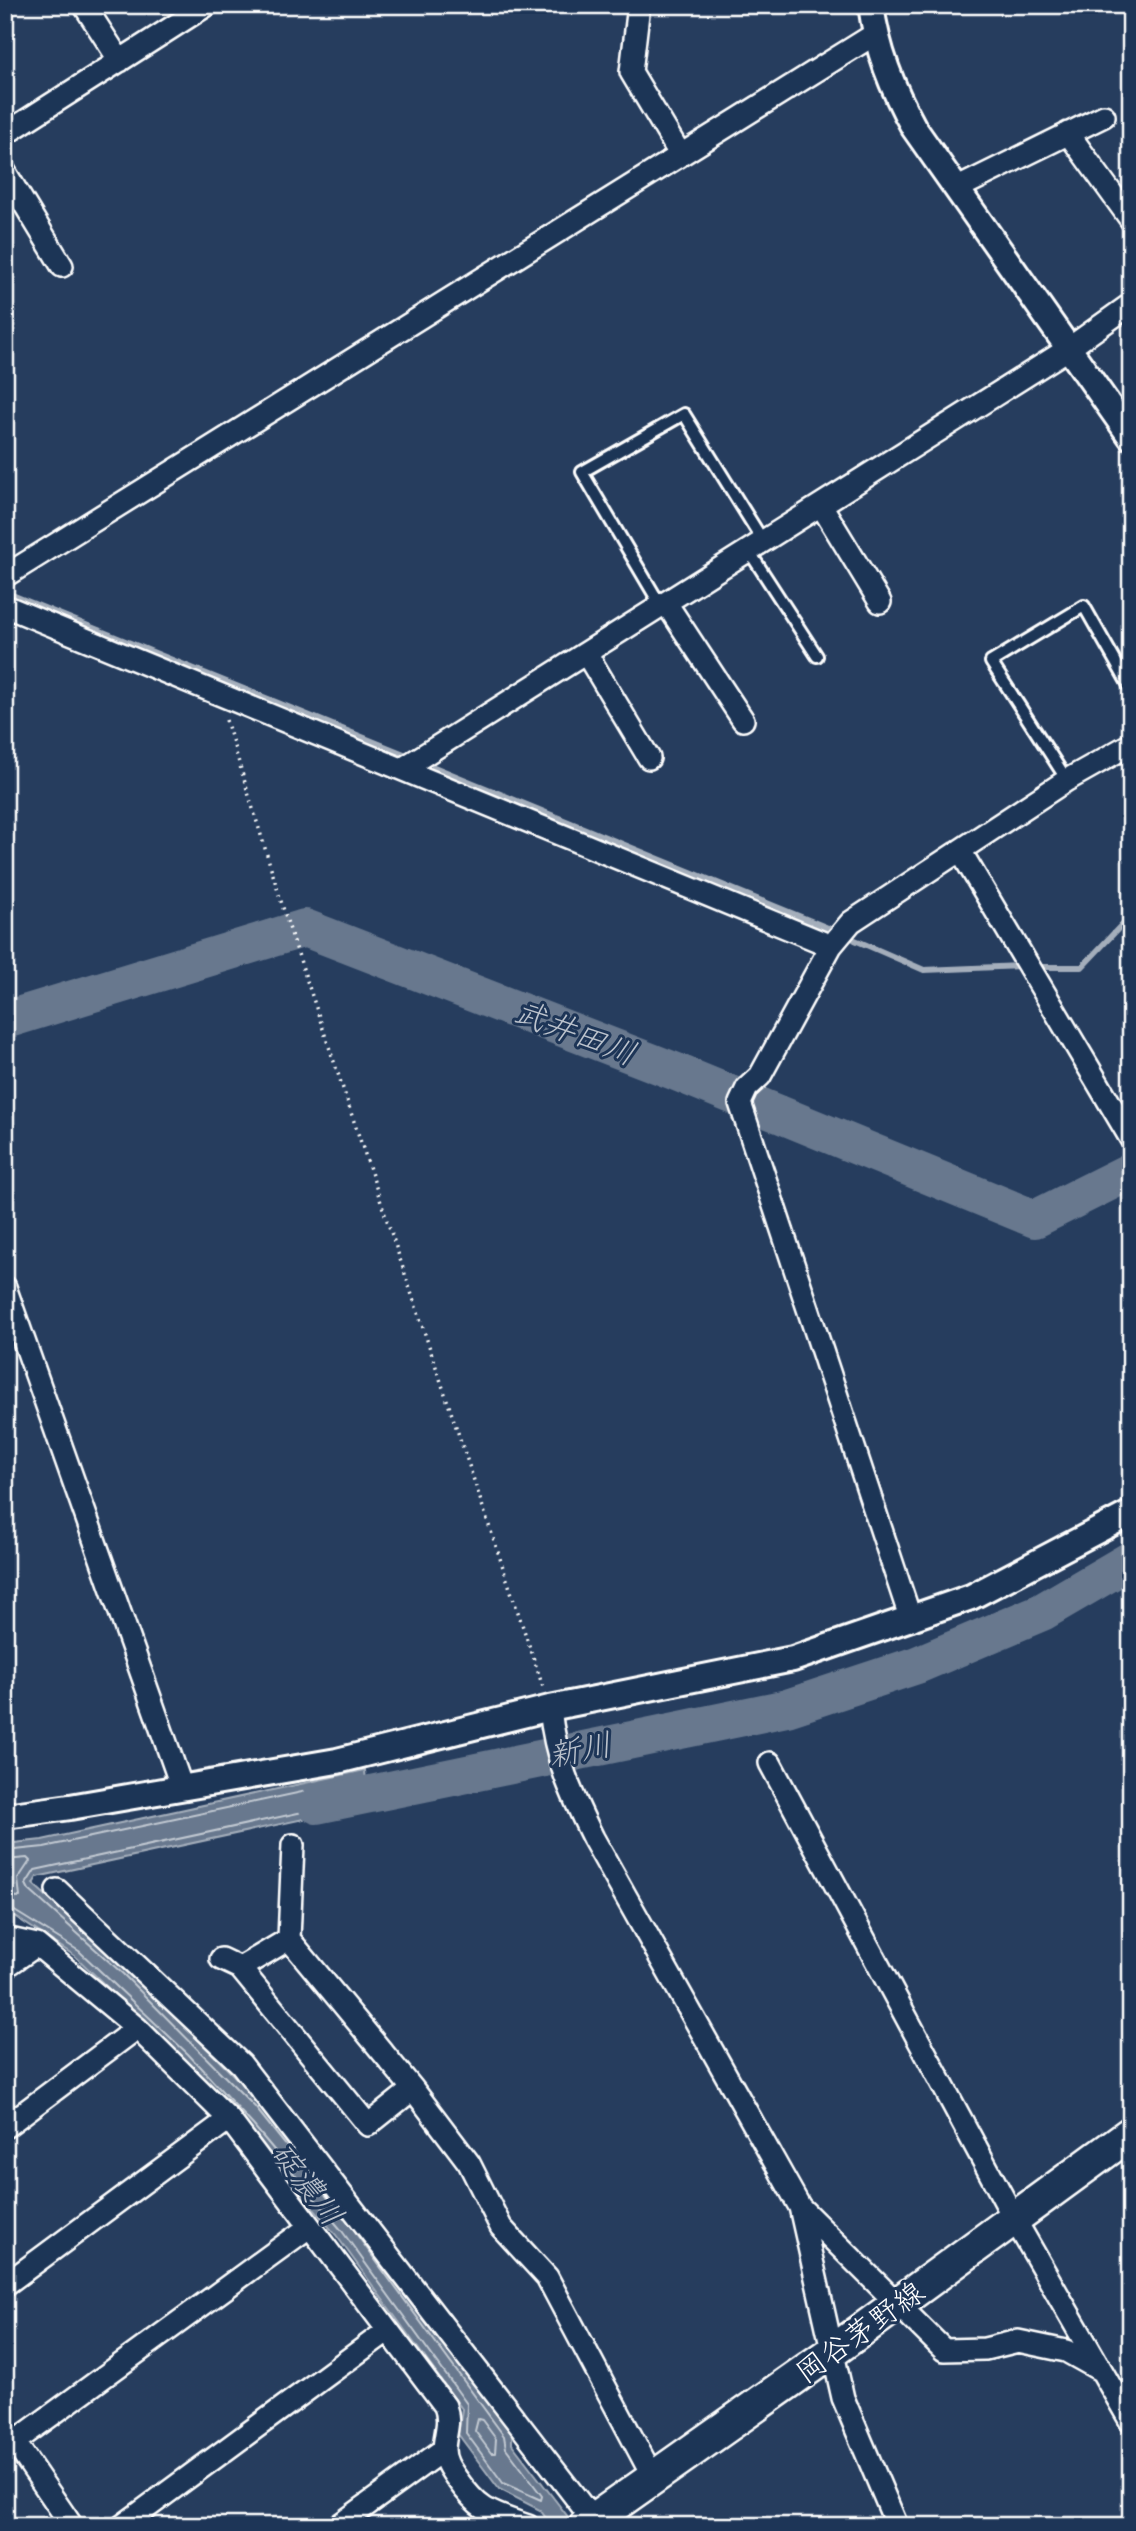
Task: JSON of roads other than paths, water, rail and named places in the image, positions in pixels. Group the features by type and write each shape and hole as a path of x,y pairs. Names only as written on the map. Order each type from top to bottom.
{"main road":[{"name":"岡谷茅野線","path":"588,2524 900,2303 1131,2133"}],"street":[{"path":"84,5 120,61"},
{"path":"5,134 207,5"},
{"path":"639,5 631,72 680,154"},
{"path":"871,5 875,34 891,86 914,128 1131,437"},
{"path":"5,576 875,34"},
{"path":"956,189 1104,116"},
{"path":"1068,133 1131,220"},
{"path":"5,172 62,266"},
{"path":"402,769 1068,349 1131,304"},
{"path":"821,505 880,602"},
{"path":"663,604 743,720"},
{"path":"5,606 831,946"},
{"path":"586,653 649,758"},
{"path":"911,1620 743,1095 760,1076 831,946 850,922 961,852 1067,780 1131,744"},
{"path":"961,852 1131,1139"},
{"path":"5,1287 182,1788"},
{"path":"5,1815 337,1761 550,1708 793,1659 971,1597 1131,1513"},
{"path":"550,1708 552,1736 562,1773 593,1838 800,2207 843,2398 897,2526"},
{"path":"770,1763 1015,2220 1131,2422"},
{"path":"293,1844 289,1939 469,2163 501,2227 547,2277 654,2479"},
{"path":"57,1890 241,2064 588,2524"},
{"path":"5,1938 37,1945 138,2028 229,2119 445,2406 450,2418 444,2449 447,2464 472,2501 483,2510 528,2526"},
{"path":"289,1939 230,1963 368,2125 413,2090"},
{"path":"5,1967 37,1945"},
{"path":"5,2127 138,2028"},
{"path":"5,2285 229,2119"},
{"path":"800,2207 900,2303 944,2350 985,2349 1018,2341 1066,2351 1102,2371"},
{"path":"72,2526 9,2439 309,2227"},
{"path":"122,2526 387,2331"},
{"path":"338,2526 444,2449"}],"lane":[{"path":"663,604 582,472 684,414 817,656"},
{"path":"1067,780 991,662 1084,606 1131,689"}],"water":[{"name":"碇濃川","path":"365,1770 368,1805 37,1877 33,1884 128,1969 260,2102 357,2222 512,2434 512,2444 575,2526 552,2526 540,2510 499,2489 458,2434 462,2409 336,2235 247,2130 182,2059 75,1956 5,1910 5,1844 42,1840"}],"waterway":[{"path":"7,593 404,754"},
{"path":"434,767 828,928"},
{"path":"1033,967 1082,967 1131,915"},
{"name":"武井田川","path":"5,1020 305,928 674,1071 1035,1219 1131,1171"},
{"path":"855,940 924,970 1022,966"},
{"name":"新川","path":"317,1805 787,1708 917,1665 1042,1612 1131,1560"}]}
